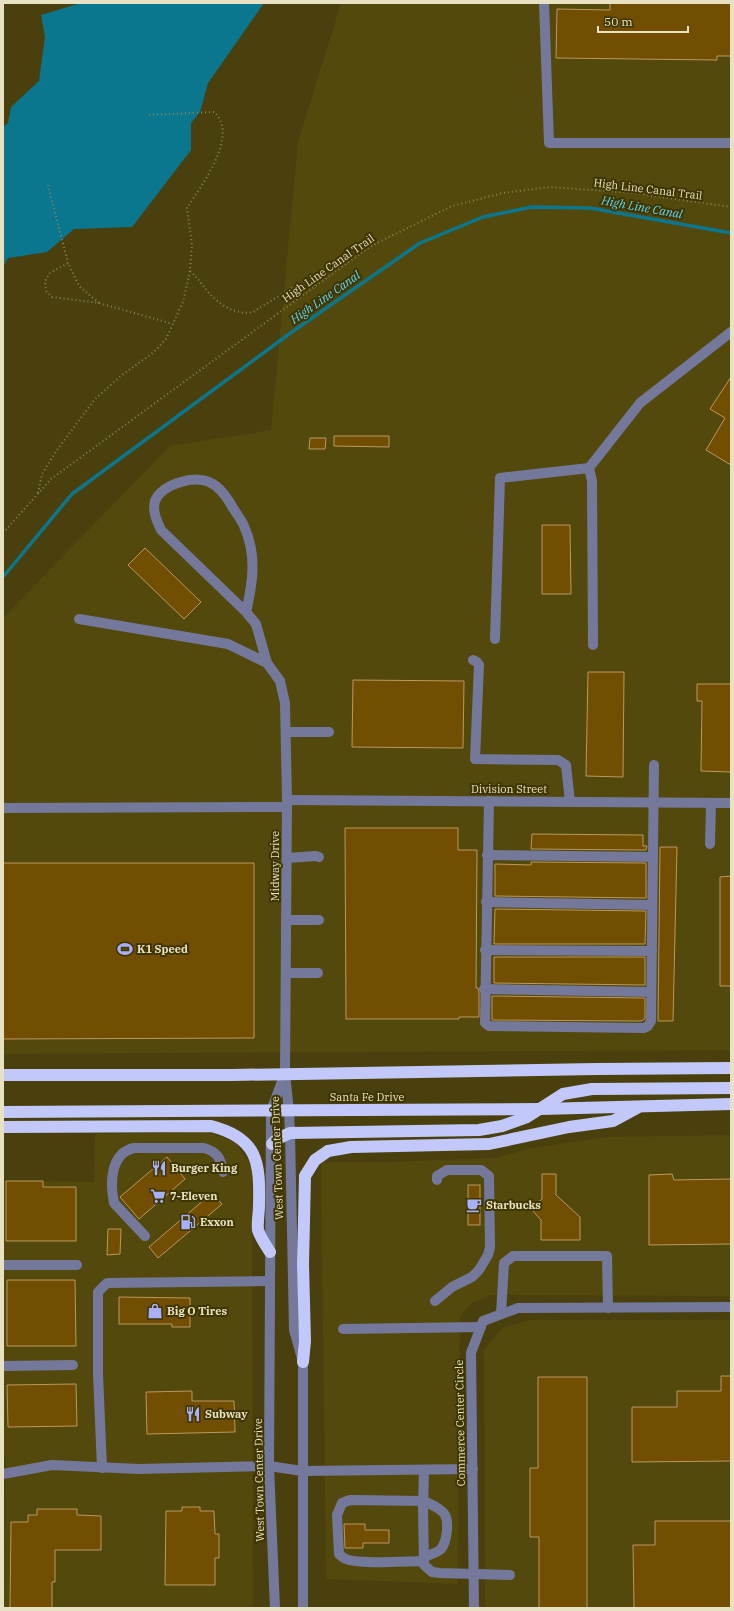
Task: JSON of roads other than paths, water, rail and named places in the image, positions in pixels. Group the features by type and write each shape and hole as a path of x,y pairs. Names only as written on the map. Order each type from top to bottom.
{"highway":[{"path":"3,1075 285,1074 731,1068"},
{"path":"272,1144 277,1139 290,1133 479,1130 502,1126 527,1117 563,1094 592,1089 731,1088"},
{"name":"Santa Fe Drive","path":"3,1112 541,1109 731,1104"},
{"path":"302,1362 304,1342 303,1264 305,1176 315,1160 328,1151 351,1147 489,1144 569,1127 613,1120 639,1107"},
{"path":"3,1127 211,1126 227,1130 250,1146 257,1163 259,1189 258,1230 270,1252"}],"street":[{"path":"544,3 549,143 731,143"},
{"path":"495,639 500,478 588,468 640,403 731,332"},
{"path":"588,468 592,481 593,645"},
{"path":"246,612 253,582 253,558 244,526 227,498 211,482 196,479 179,482 162,491 155,501 154,512 161,530 246,612 256,624 267,663"},
{"path":"79,619 228,644 267,663"},
{"path":"473,660 479,665 475,759 558,760 566,765 570,802"},
{"name":"Midway Drive","path":"267,663 280,681 286,703 287,858 285,1074"},
{"path":"286,732 329,732"},
{"path":"489,801 484,989 484,1020 486,1025 644,1028 650,1024 654,765"},
{"name":"Division Street","path":"3,808 489,801 731,803"},
{"path":"710,844 711,803"},
{"path":"487,855 653,857"},
{"path":"287,858 319,857"},
{"path":"486,902 652,906"},
{"path":"286,920 319,920"},
{"path":"485,950 652,951"},
{"path":"286,973 318,973"},
{"path":"484,989 651,992"},
{"name":"West Town Center Drive","path":"285,1074 290,1111 294,1330 302,1362 303,1608"},
{"name":"West Town Center Drive","path":"275,1608 269,1466 271,1111 285,1074"},
{"path":"145,1236 114,1203 112,1177 114,1167 123,1154 134,1148 204,1148 211,1150 218,1155 223,1172"},
{"path":"435,1301 452,1286 472,1277 485,1262 490,1247 489,1176 481,1170 446,1170 437,1176 437,1180"},
{"path":"502,1314 504,1263 513,1256 607,1256 608,1308"},
{"path":"3,1265 77,1265"},
{"path":"102,1468 98,1374 98,1292 107,1283 269,1281"},
{"path":"343,1329 481,1327 483,1322 518,1308 731,1307"},
{"name":"Commerce Center Circle","path":"474,1608 471,1353 481,1327"},
{"path":"3,1366 73,1365"},
{"path":"3,1474 52,1465 102,1468 269,1466 302,1471 473,1469"},
{"path":"424,1470 424,1565 432,1572 474,1575 510,1575"},
{"path":"350,1500 423,1501 434,1506 444,1514 447,1531 444,1543 440,1550 424,1559 358,1562 346,1559 339,1554 337,1515 342,1502 350,1500"}],"water":[{"path":"81,3 264,3 208,83 200,112 191,123 191,150 132,227 74,229 47,252 8,258 3,267 3,127 8,123 11,107 39,81 45,37 41,15"}],"waterway":[{"name":"High Line Canal","path":"3,577 72,494 289,334 420,243 483,217 532,207 590,208 731,233"}],"place":[{"name":"K1 Speed","path":"125,949"},
{"name":"Burger King","path":"159,1168"},
{"name":"7-Eleven","path":"158,1196"},
{"name":"Starbucks","path":"474,1205"},
{"name":"Exxon","path":"188,1222"},
{"name":"Big O Tires","path":"155,1311"},
{"name":"Subway","path":"193,1414"}]}
